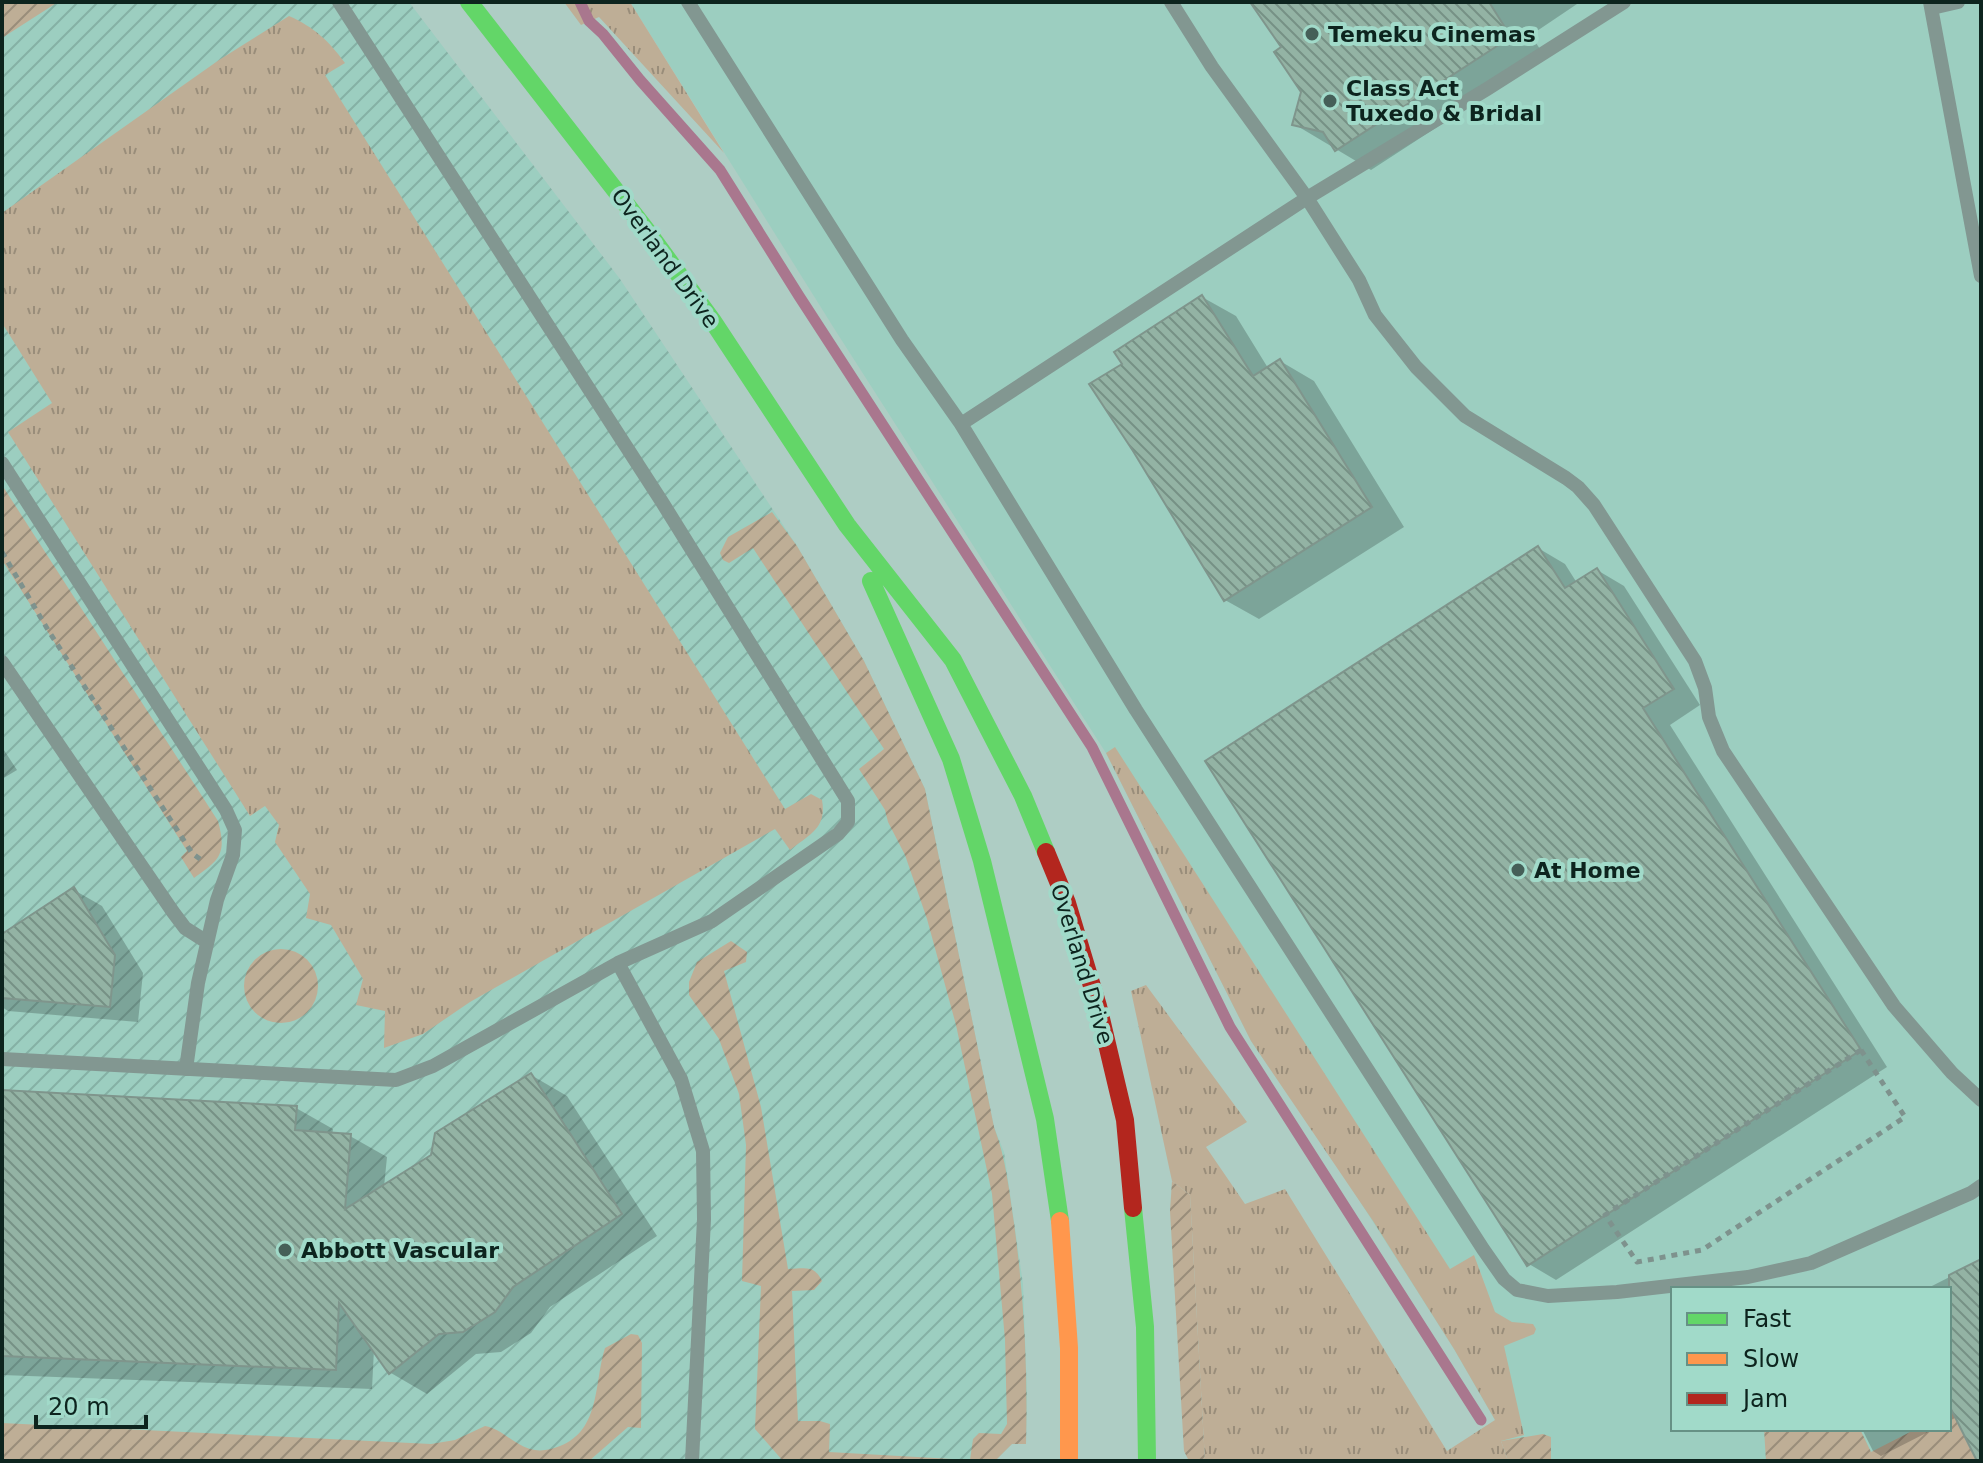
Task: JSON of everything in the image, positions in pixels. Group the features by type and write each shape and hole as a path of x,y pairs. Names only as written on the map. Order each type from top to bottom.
{"main road":[{"name":"Overland Drive","path":"469,2 647,231 712,320 847,525 953,660 1023,796 1067,903 1098,1006 1125,1120 1145,1327 1147,1461"},
{"name":"Overland Drive","path":"847,525 951,759 982,861 1021,1015 1045,1119 1061,1225 1069,1348 1069,1461"}],"lane":[{"path":"2,1059 396,1080 433,1066 618,963 712,921 838,834 848,822 848,801 662,502 339,2"},
{"path":"688,2 902,340 961,424 1145,724 1504,1279 1517,1290 1548,1296 1617,1292 1748,1277 1811,1263 1981,1186"},
{"path":"1171,2 1212,67 1307,198 1359,280 1375,315 1416,367 1465,416 1566,478 1594,505 1695,661 1705,688 1709,717 1723,751 1894,1006 1952,1073 1981,1100"},
{"path":"961,424 1307,198 1624,2"},
{"path":"1958,2 1931,5 1981,276"},
{"path":"2,463 226,810 235,830 233,855 198,983 186,1069"},
{"path":"2,662 173,912 185,928 207,942"},
{"path":"618,963 681,1079 703,1151 704,1219 692,1461"}],"path":[{"path":"2,552 48,630 192,853 226,875"},
{"path":"1861,1050 1905,1117 1702,1250 1637,1262 1605,1215 1861,1050"}],"shaded area":[{"name":"Abbott Vascular","path":"2,2 409,2 620,279 797,546 864,661 925,789 994,1127 1004,1152 1023,1284 1026,1444 1012,1444 995,1461 2,1461"},
{"path":"630,2 1981,2 1981,1461 1508,1461 1495,1420 1454,1349 1338,1167 1251,1041 1106,753"}],"green space":[{"path":"2,2 58,2 2,38"},
{"path":"564,2 630,2 724,153 599,17 581,25"},
{"path":"289,16 320,35 345,63 325,75 785,809 811,794 822,800 823,810 815,830 790,850 775,829 470,1002 423,1034 384,1048 385,1011 356,1005 363,979 331,925 306,918 310,894 275,842 279,825 265,806 250,816 8,432 52,403 2,323 2,213 219,60"},
{"path":"2,485 218,821 222,841 219,855 194,878 181,857 187,851 2,560"},
{"path":"772,512 797,546 864,661 925,789 994,1127 1007,1174 1020,1278 1026,1361 1026,1444 1012,1444 995,1461 783,1461 755,1429 761,1286 742,1281 746,1145 739,1094 719,1039 689,995 689,982 697,962 731,941 747,952 746,962 724,971 761,1107 788,1269 812,1270 822,1281 814,1290 792,1291 798,1421 830,1424 829,1452 970,1460 973,1439 979,1433 1001,1434 1007,1424 1005,1340 992,1194 956,1025 927,919 905,855 885,810 859,769 884,749 753,548 729,563 723,560 720,553 728,537"},
{"path":"1115,747 1450,1269 1474,1255 1495,1312 1512,1322 1533,1324 1536,1329 1534,1334 1504,1346 1524,1435 1501,1441 1508,1461 1205,1461 1190,1195 1172,1181 1131,991 1146,985 1247,1122 1206,1147 1245,1204 1285,1189 1447,1451 1495,1420 1373,1221 1251,1041 1106,753"},
{"path":"274,949 288,949 302,955 312,965 318,986 312,1007 302,1017 288,1023 274,1023 260,1017 250,1007 244,993 244,979 250,965 260,955"},
{"path":"1172,1181 1190,1195 1205,1461 1189,1461 1184,1451 1170,1211"},
{"path":"631,1334 638,1335 642,1343 641,1428 628,1427 589,1461 2,1461 2,1423 431,1444 455,1440 485,1426 530,1449 549,1449 573,1439 583,1429 594,1404 605,1348"},
{"path":"1951,1412 1981,1461 1766,1461 1764,1431 1861,1431 1871,1452 1912,1431 1951,1431"},
{"path":"1543,1434 1551,1437 1551,1461 1508,1461 1501,1441"}],"building":[{"path":"1250,2 1489,2 1511,37 1335,151 1323,132 1292,125 1301,92 1274,52 1281,47"},
{"path":"1202,295 1253,376 1280,359 1372,507 1224,601 1089,384 1122,364 1114,352"},
{"path":"1538,546 1565,588 1597,568 1674,689 1643,708 1861,1050 1527,1266 1205,761"},
{"path":"74,887 115,955 110,1007 2,998 2,934"},
{"name":"Abbott Vascular","path":"531,1073 622,1214 513,1287 495,1312 463,1332 439,1334 389,1374 339,1303 336,1370 2,1356 2,1090 297,1106 295,1130 351,1134 345,1209 431,1155 435,1133"},
{"path":"1981,1259 1981,1461 1977,1461 1951,1409 1949,1275"}],"waterway":[{"path":"580,2 589,21 720,170 1092,747 1230,1027 1481,1420"}],"traffic: fast":[{"path":"469,2 647,231 712,320 847,525 953,660 1023,796 1046,852"},
{"path":"871,581 951,759 982,861 1045,1119 1060,1221"},
{"path":"1133,1208 1145,1327 1147,1461"}],"traffic: slow":[{"path":"1060,1221 1069,1348 1069,1461"}],"traffic: jam":[{"path":"1046,852 1067,903 1098,1006 1125,1120 1133,1208"}],"place":[{"name":"Temeku Cinemas","path":"1312,34"},
{"name":"Class Act Tuxedo & Bridal","path":"1330,101"},
{"name":"At Home","path":"1518,870"},
{"name":"Abbott Vascular","path":"285,1250"}]}
